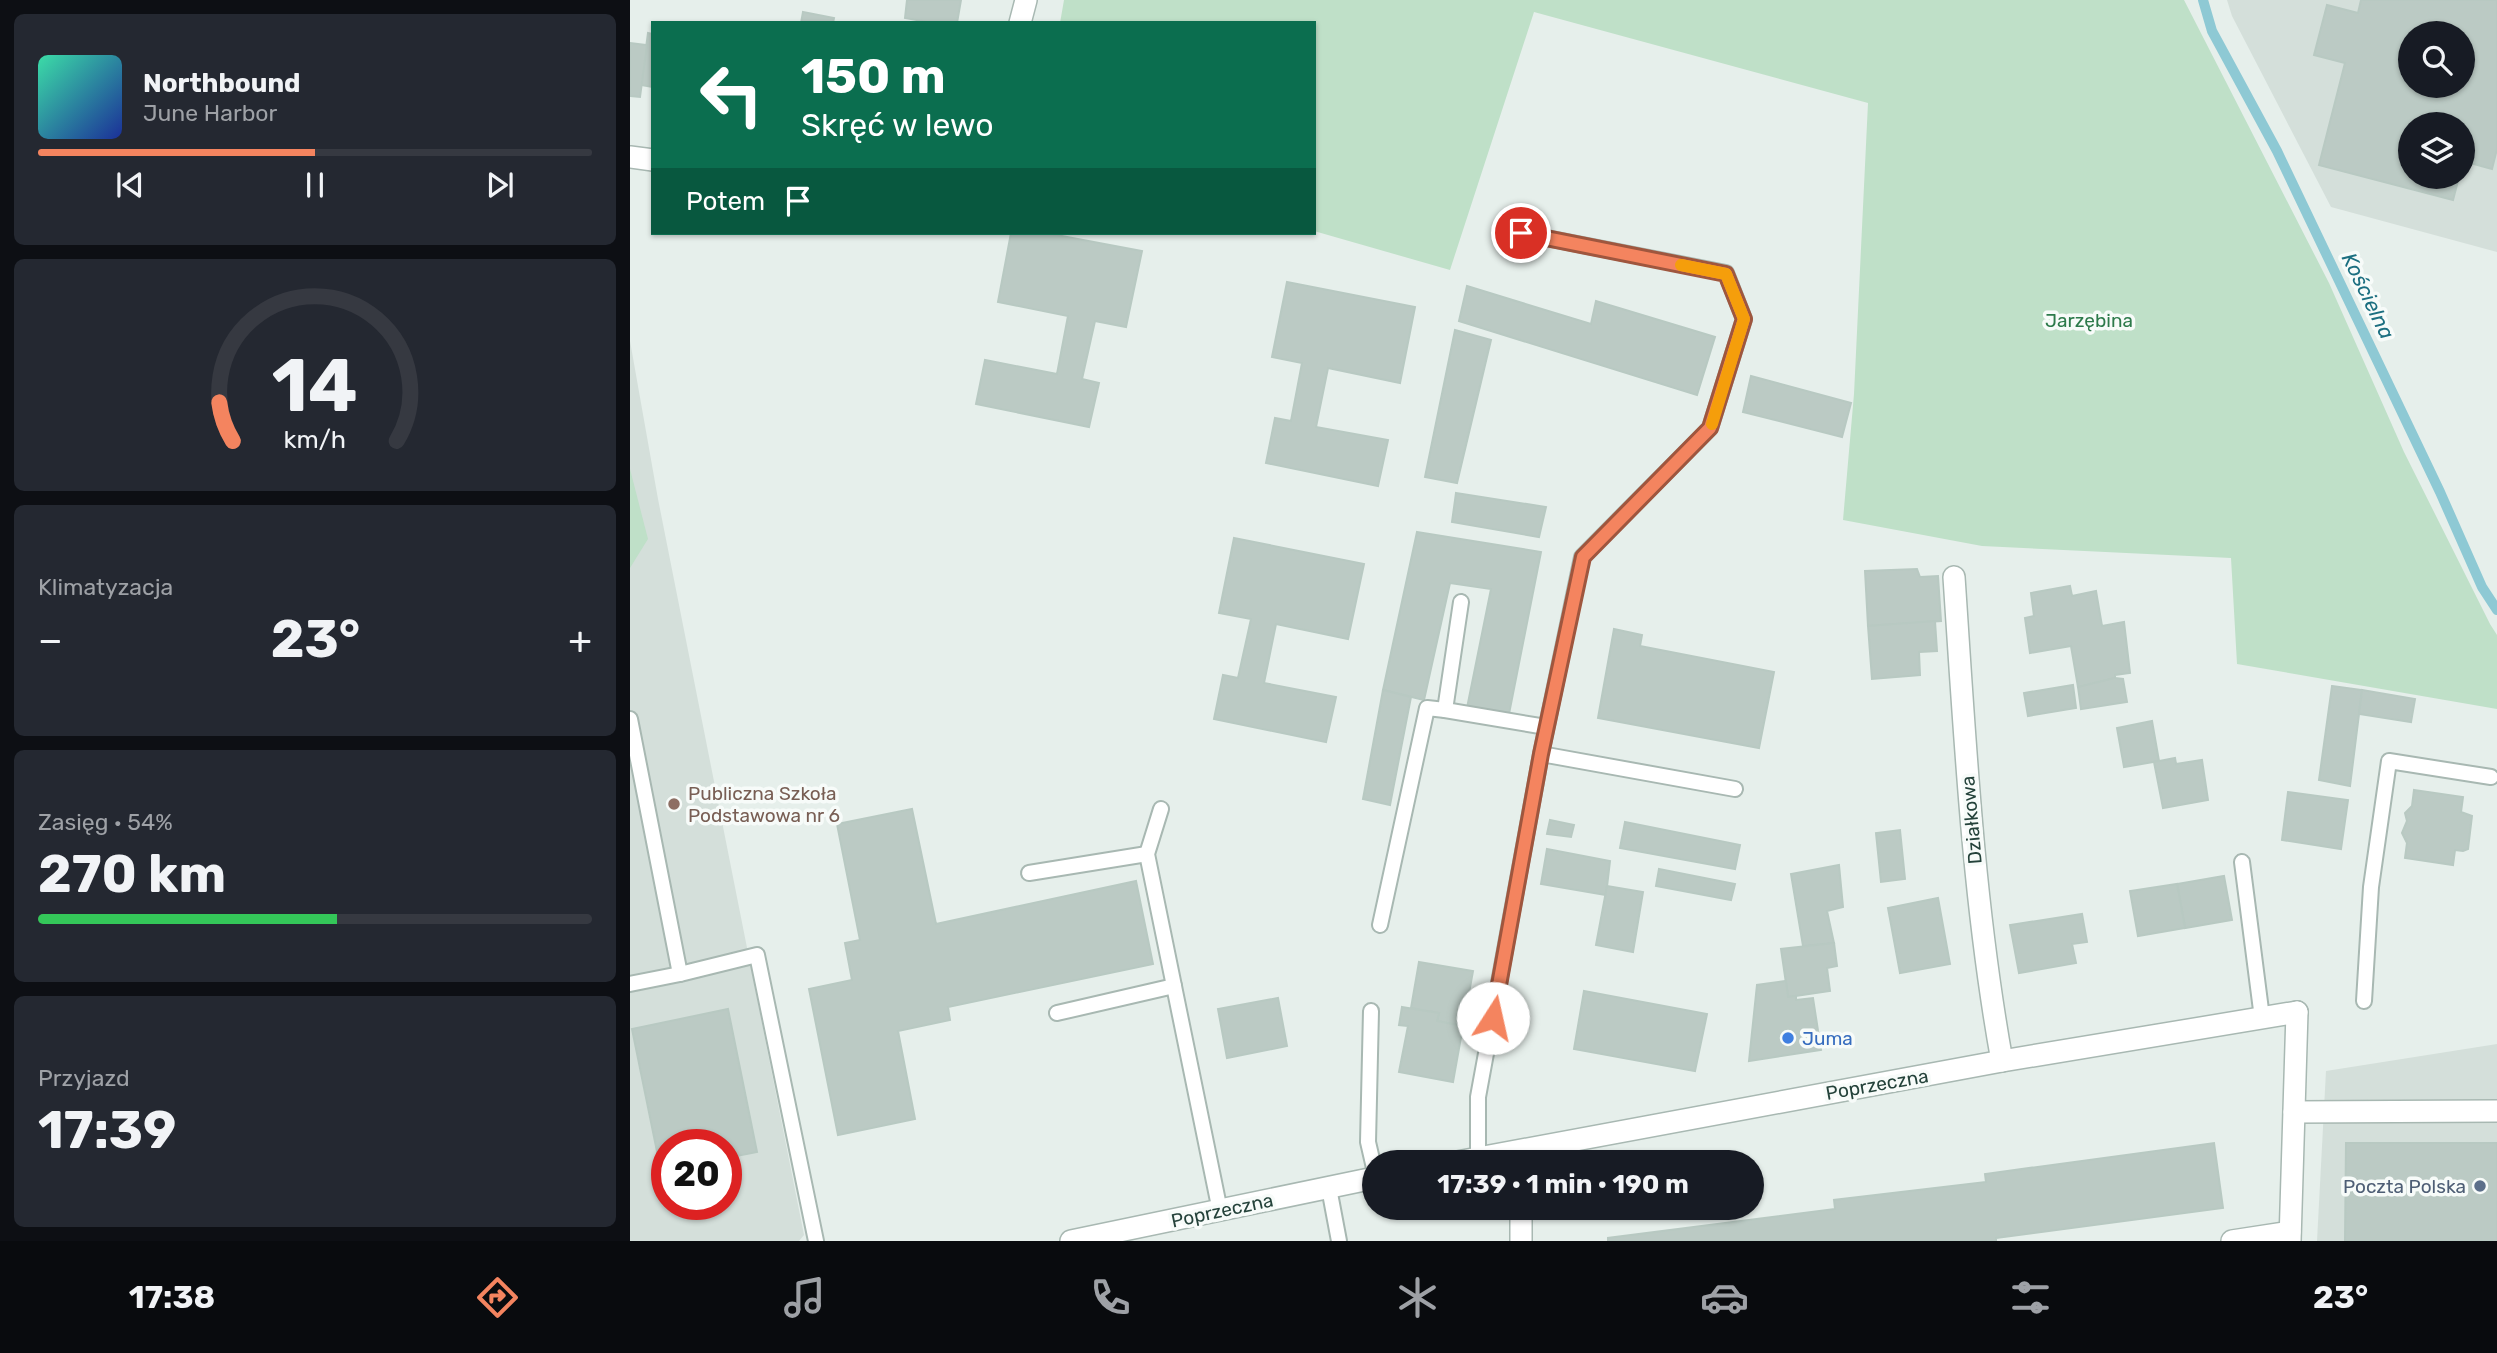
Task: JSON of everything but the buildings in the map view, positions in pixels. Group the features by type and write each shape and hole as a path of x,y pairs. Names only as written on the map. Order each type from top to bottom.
{"street":[{"path":"1021,21 1026,0"},
{"path":"630,157 651,159"},
{"name":"Działkowa","path":"1954,577 1971,841 2002,1061"},
{"name":"Poprzeczna","path":"1547,1150 2002,1061 2297,1012 2294,1112"},
{"path":"2232,1241 2290,1236 2294,1112 2497,1111"},
{"name":"Poprzeczna","path":"1071,1241 1362,1181"},
{"path":"1521,1220 1521,1241"}],"lane":[{"path":"1469,1150 1546,727 1583,557 1710,428 1744,319 1726,274 1521,233"},
{"path":"1445,710 1461,602"},
{"path":"1380,925 1427,708 1546,727"},
{"path":"630,719 680,974"},
{"path":"1541,754 1735,789"},
{"path":"2364,1002 2371,887 2389,761 2491,777"},
{"path":"1161,809 1147,854 1220,1211"},
{"path":"1029,873 1147,854"},
{"path":"2242,862 2262,1018"},
{"path":"630,984 757,955 816,1241"},
{"path":"1058,1013 1174,986"},
{"path":"1370,1150 1371,1011"},
{"path":"1329,1188 1339,1241"}],"shaded area":[{"path":"2227,0 2497,0 2497,252 2331,207 2232,16"},
{"name":"Publiczna Szkoła Podstawowa nr 6","path":"630,341 658,499 804,1235 799,1241 630,1241"},
{"path":"2497,1044 2497,1241 2317,1241 2326,1071"}],"green space":[{"name":"Jarzębina","path":"1064,0 2184,0 2329,283 2404,452 2497,635 2497,709 2237,664 2231,558 1982,546 1843,520 1854,394 1868,103 1534,12 1450,270 1316,232 1316,21 1060,21"},
{"path":"630,469 648,539 630,568"}],"waterway":[{"name":"Kościelna","path":"2203,0 2212,31 2277,151 2440,492 2482,587 2497,610"}],"slow traffic":[{"path":"1681,265 1726,274 1744,319 1712,424"}],"place":[{"name":"Publiczna Szkoła Podstawowa nr 6","path":"674,804"},
{"name":"Juma","path":"1788,1038"},
{"name":"Poczta Polska","path":"2480,1186"}],"route":[{"path":"1493,1018 1541,754 1583,557 1710,428 1744,319 1726,274 1521,233"}]}
